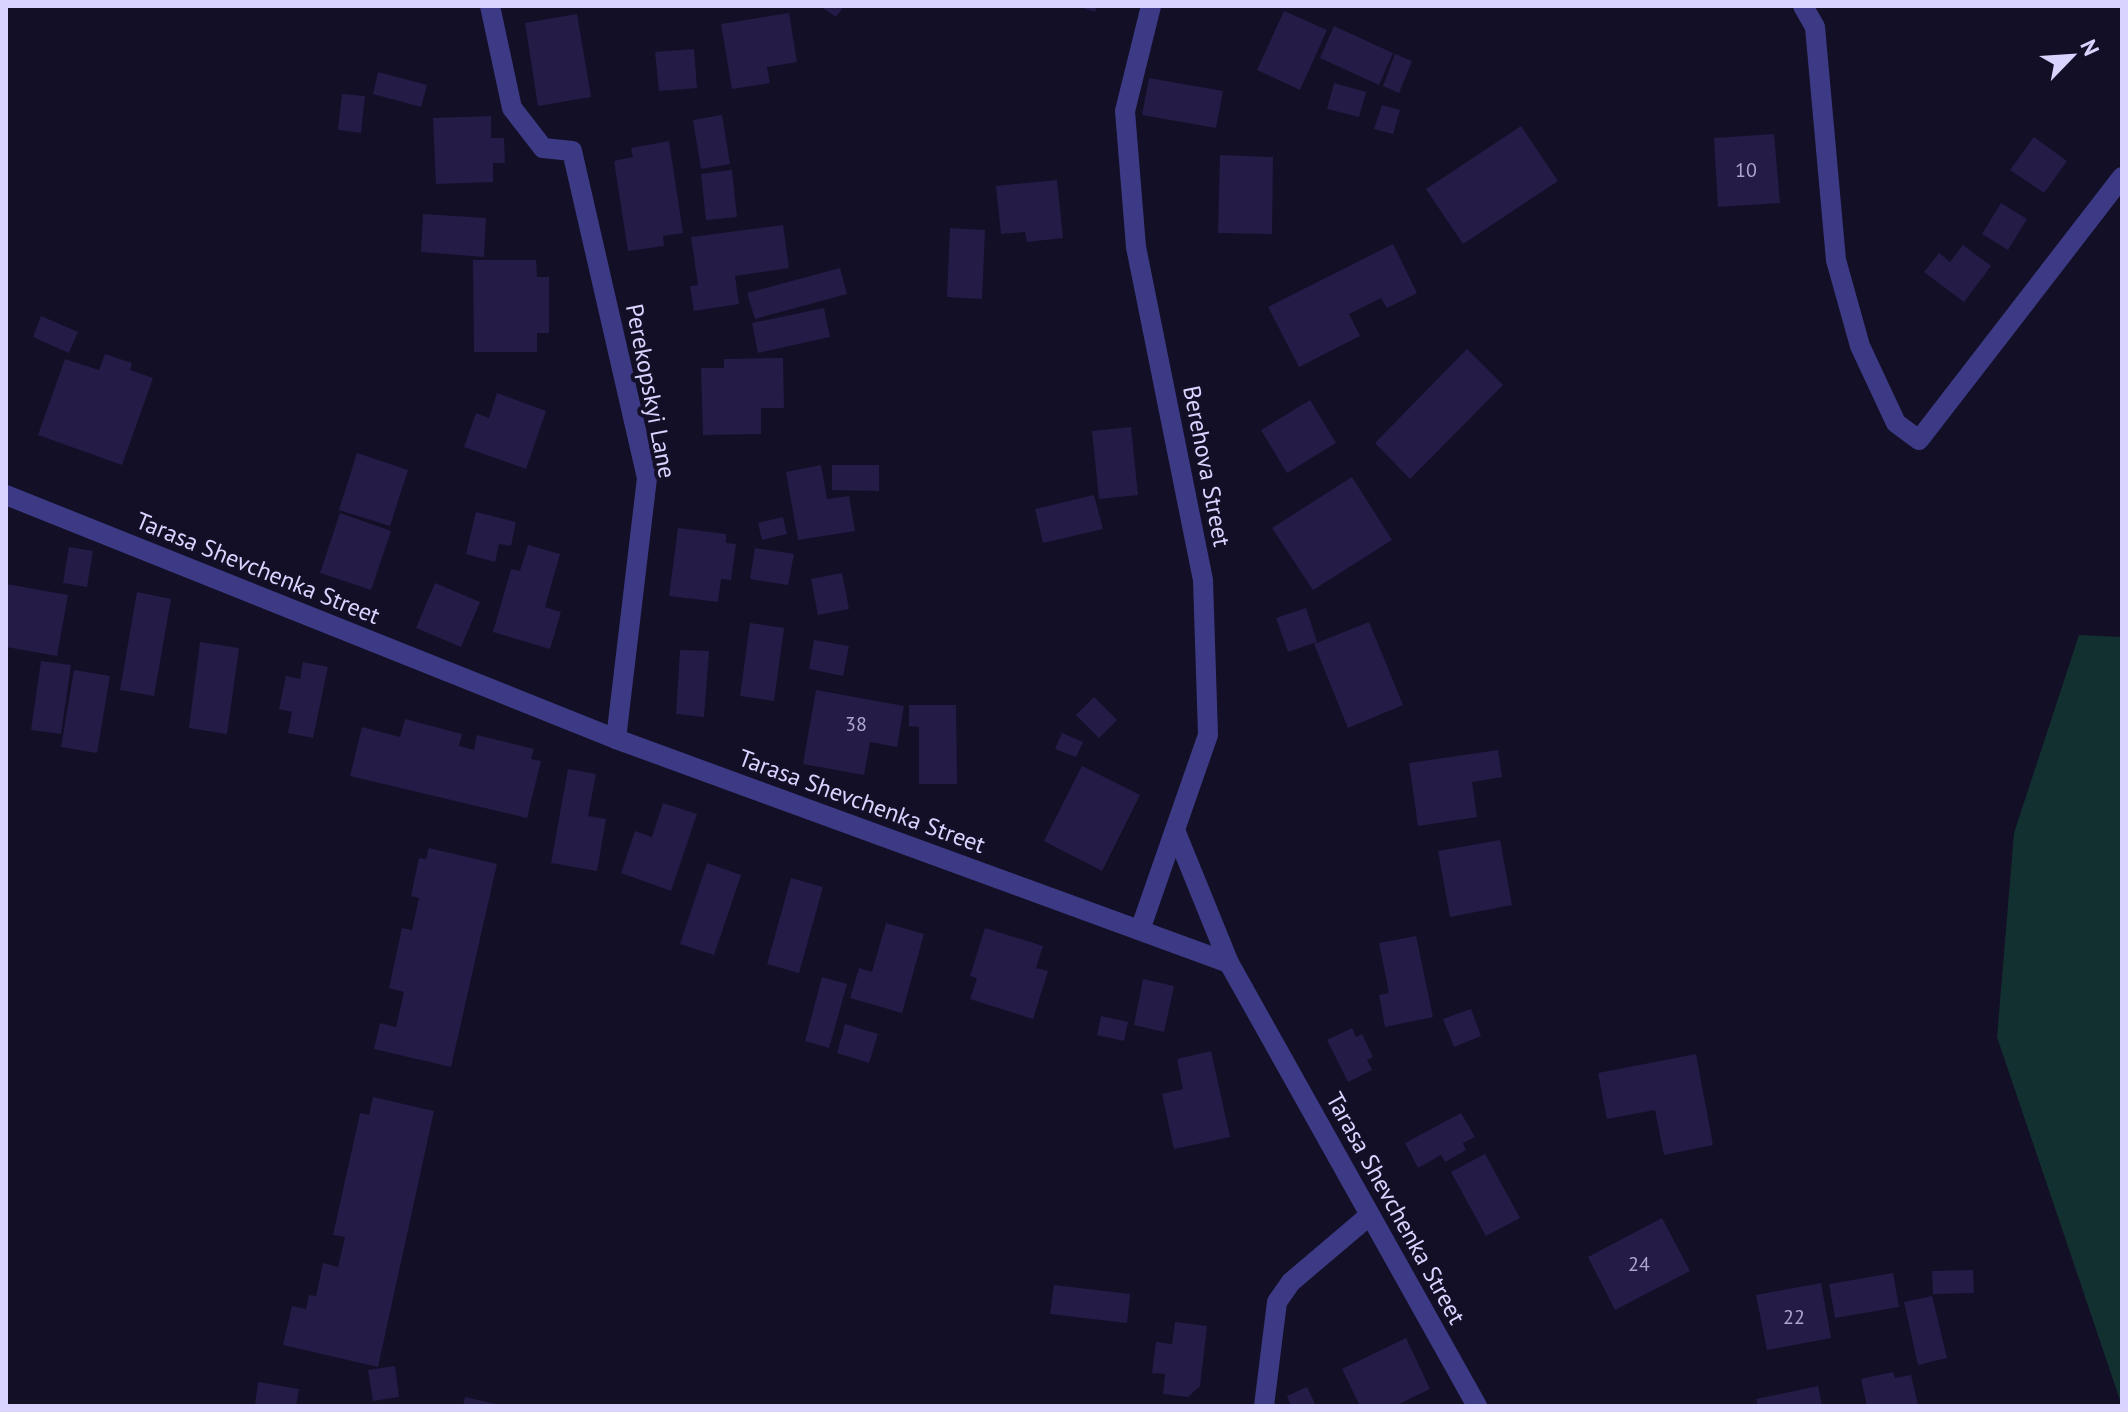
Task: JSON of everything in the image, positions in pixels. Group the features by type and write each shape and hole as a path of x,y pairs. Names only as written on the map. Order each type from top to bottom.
{"street":[{"name":"Perekopskyi Lane","path":"490,6 512,108 543,148 572,151 647,478 616,739"},
{"name":"Berehova Street","path":"1140,930 1208,735 1203,580 1136,247 1125,111 1151,6"},
{"path":"1803,6 1815,27 1836,260 1860,346 1896,423 1919,440 2122,177"},
{"name":"Tarasa Shevchenka Street","path":"6,495 616,739 1229,963 1477,1406"},
{"path":"1175,830 1229,963"},
{"path":"1264,1406 1277,1302 1291,1282 1370,1215"}],"green space":[{"path":"2079,635 2122,637 2122,1406 1997,1037 2014,833"}],"building":[{"path":"820,6 844,6 836,17"},
{"path":"1077,6 1097,6 1095,12"},
{"path":"1284,11 1327,30 1300,90 1257,70"},
{"path":"789,13 797,62 767,67 770,83 732,89 721,24"},
{"path":"577,14 591,97 538,106 525,23"},
{"path":"1334,26 1393,53 1379,85 1320,58"},
{"path":"694,49 697,88 659,91 655,52"},
{"path":"1395,54 1412,61 1399,93 1383,86"},
{"path":"378,72 427,85 421,107 373,94"},
{"path":"1149,78 1223,91 1216,128 1142,115"},
{"path":"1334,83 1366,92 1359,117 1327,109"},
{"path":"342,94 365,96 361,133 338,130"},
{"path":"1382,105 1400,110 1393,134 1374,129"},
{"path":"722,115 730,164 701,169 693,120"},
{"path":"491,116 491,138 504,138 505,163 493,163 493,182 436,184 433,118"},
{"path":"1521,126 1558,181 1463,244 1426,189"},
{"path":"1774,134 1780,203 1718,207 1714,138"},
{"path":"2034,137 2067,161 2044,193 2010,170"},
{"path":"669,141 683,233 663,236 664,246 628,251 614,161 633,157 631,148"},
{"path":"1220,155 1273,157 1272,234 1218,233"},
{"path":"732,170 737,217 706,220 701,174"},
{"path":"1057,180 1063,238 1027,242 1025,232 1001,234 996,186"},
{"path":"2001,203 2027,219 2008,250 1982,234"},
{"path":"423,214 486,218 484,257 421,252"},
{"path":"783,225 789,268 735,276 739,304 694,311 690,286 698,285 691,237"},
{"path":"950,228 985,230 982,299 947,297"},
{"path":"1393,244 1417,293 1387,308 1381,298 1349,314 1360,336 1299,367 1268,307"},
{"path":"1963,245 1991,266 1964,302 1924,272 1939,253 1950,262"},
{"path":"473,260 536,260 537,277 549,277 549,333 537,333 537,352 474,352"},
{"path":"840,268 847,294 755,319 747,293"},
{"path":"824,308 830,337 758,353 752,323"},
{"path":"41,316 78,332 69,353 33,337"},
{"path":"1467,349 1503,385 1410,479 1375,443"},
{"path":"105,354 132,363 130,370 153,378 122,465 38,435 65,359 99,370"},
{"path":"783,358 784,408 761,408 761,434 703,435 701,368 724,368 724,359"},
{"path":"497,393 546,411 526,469 464,447 476,413 489,418"},
{"path":"1310,400 1336,443 1287,473 1261,430"},
{"path":"1131,427 1138,495 1099,499 1092,431"},
{"path":"357,453 408,470 390,526 339,510"},
{"path":"821,465 827,499 849,496 855,531 798,540 786,472"},
{"path":"832,465 879,465 879,491 832,490"},
{"path":"1352,477 1392,540 1313,590 1272,528"},
{"path":"1094,495 1103,529 1043,543 1035,509"},
{"path":"476,512 516,522 511,546 499,544 495,562 466,554"},
{"path":"340,513 391,531 371,590 320,573"},
{"path":"783,517 787,534 762,540 758,523"},
{"path":"678,528 726,534 726,543 736,544 731,580 721,579 718,602 669,596"},
{"path":"528,545 560,554 545,607 561,612 550,649 493,632 511,569 520,571"},
{"path":"69,547 93,551 87,587 63,583"},
{"path":"755,548 794,554 788,585 750,579"},
{"path":"842,573 849,609 818,615 811,579"},
{"path":"435,583 480,602 461,647 416,628"},
{"path":"7,584 68,595 57,656 6,647"},
{"path":"137,592 171,599 154,696 120,690"},
{"path":"1306,608 1317,642 1288,652 1276,618"},
{"path":"1369,622 1403,705 1348,728 1314,644"},
{"path":"750,623 784,628 774,701 740,696"},
{"path":"814,640 849,646 843,676 809,669"},
{"path":"200,642 239,648 227,734 189,728"},
{"path":"680,650 709,651 704,717 676,714"},
{"path":"41,661 71,665 61,734 31,730"},
{"path":"303,662 328,667 313,738 288,733 292,712 279,709 286,676 300,679"},
{"path":"74,670 110,676 97,753 61,747"},
{"path":"816,690 904,706 897,747 870,742 864,775 803,764"},
{"path":"1094,697 1117,720 1099,738 1076,715"},
{"path":"909,705 956,705 957,784 919,784 919,727 909,726"},
{"path":"405,719 462,734 459,746 474,750 477,735 534,749 531,759 541,761 527,818 350,776 362,727 400,737"},
{"path":"1062,733 1083,742 1076,757 1055,749"},
{"path":"1498,750 1502,777 1472,782 1477,817 1418,826 1409,763"},
{"path":"1082,766 1140,795 1102,871 1044,841"},
{"path":"568,769 596,774 588,816 606,819 597,871 551,863"},
{"path":"663,803 697,814 671,891 621,873 635,831 652,837"},
{"path":"1500,840 1512,905 1450,917 1438,851"},
{"path":"429,848 497,864 451,1067 374,1049 380,1023 396,1027 404,992 389,988 402,928 412,930 419,898 411,896 419,858 426,859"},
{"path":"707,863 741,875 714,955 680,944"},
{"path":"791,878 823,887 799,973 767,964"},
{"path":"886,923 924,934 902,1013 850,998 859,968 872,972"},
{"path":"985,928 1043,946 1036,968 1048,971 1033,1019 970,999 977,978 970,976"},
{"path":"1416,936 1433,1017 1385,1027 1379,995 1389,993 1379,943"},
{"path":"822,977 847,984 829,1048 805,1041"},
{"path":"1143,979 1174,986 1164,1032 1134,1025"},
{"path":"1471,1009 1481,1036 1454,1047 1443,1019"},
{"path":"1101,1016 1128,1022 1124,1041 1097,1035"},
{"path":"845,1024 878,1034 869,1063 837,1053"},
{"path":"1352,1028 1356,1037 1362,1034 1373,1057 1367,1060 1372,1070 1348,1082 1327,1040"},
{"path":"1211,1051 1230,1137 1174,1149 1162,1094 1183,1089 1177,1059"},
{"path":"1696,1054 1713,1145 1664,1155 1655,1110 1607,1119 1598,1073"},
{"path":"373,1097 434,1111 378,1367 283,1345 292,1306 306,1309 309,1295 316,1296 323,1263 338,1267 345,1237 333,1235 360,1113 369,1115"},
{"path":"1461,1113 1475,1137 1463,1143 1466,1150 1445,1162 1441,1155 1418,1168 1405,1143"},
{"path":"1485,1154 1520,1218 1486,1236 1451,1172"},
{"path":"1662,1218 1690,1271 1615,1310 1588,1257"},
{"path":"1973,1270 1974,1293 1933,1294 1932,1271"},
{"path":"1893,1273 1899,1307 1835,1318 1829,1284"},
{"path":"1821,1283 1831,1338 1767,1350 1756,1295"},
{"path":"1054,1285 1130,1294 1127,1323 1050,1314"},
{"path":"1932,1296 1947,1358 1918,1365 1904,1302"},
{"path":"1175,1322 1207,1326 1200,1386 1188,1397 1163,1394 1165,1374 1152,1373 1156,1342 1172,1344"},
{"path":"1406,1338 1430,1389 1395,1406 1360,1406 1342,1369"},
{"path":"395,1366 399,1397 373,1401 368,1370"},
{"path":"1893,1372 1895,1378 1911,1375 1918,1405 1867,1406 1861,1379"},
{"path":"258,1382 299,1389 296,1406 255,1406"},
{"path":"1818,1386 1822,1406 1758,1406 1756,1399"},
{"path":"1307,1387 1316,1406 1291,1406 1287,1396"},
{"path":"465,1397 499,1405 499,1406 463,1406"}]}
